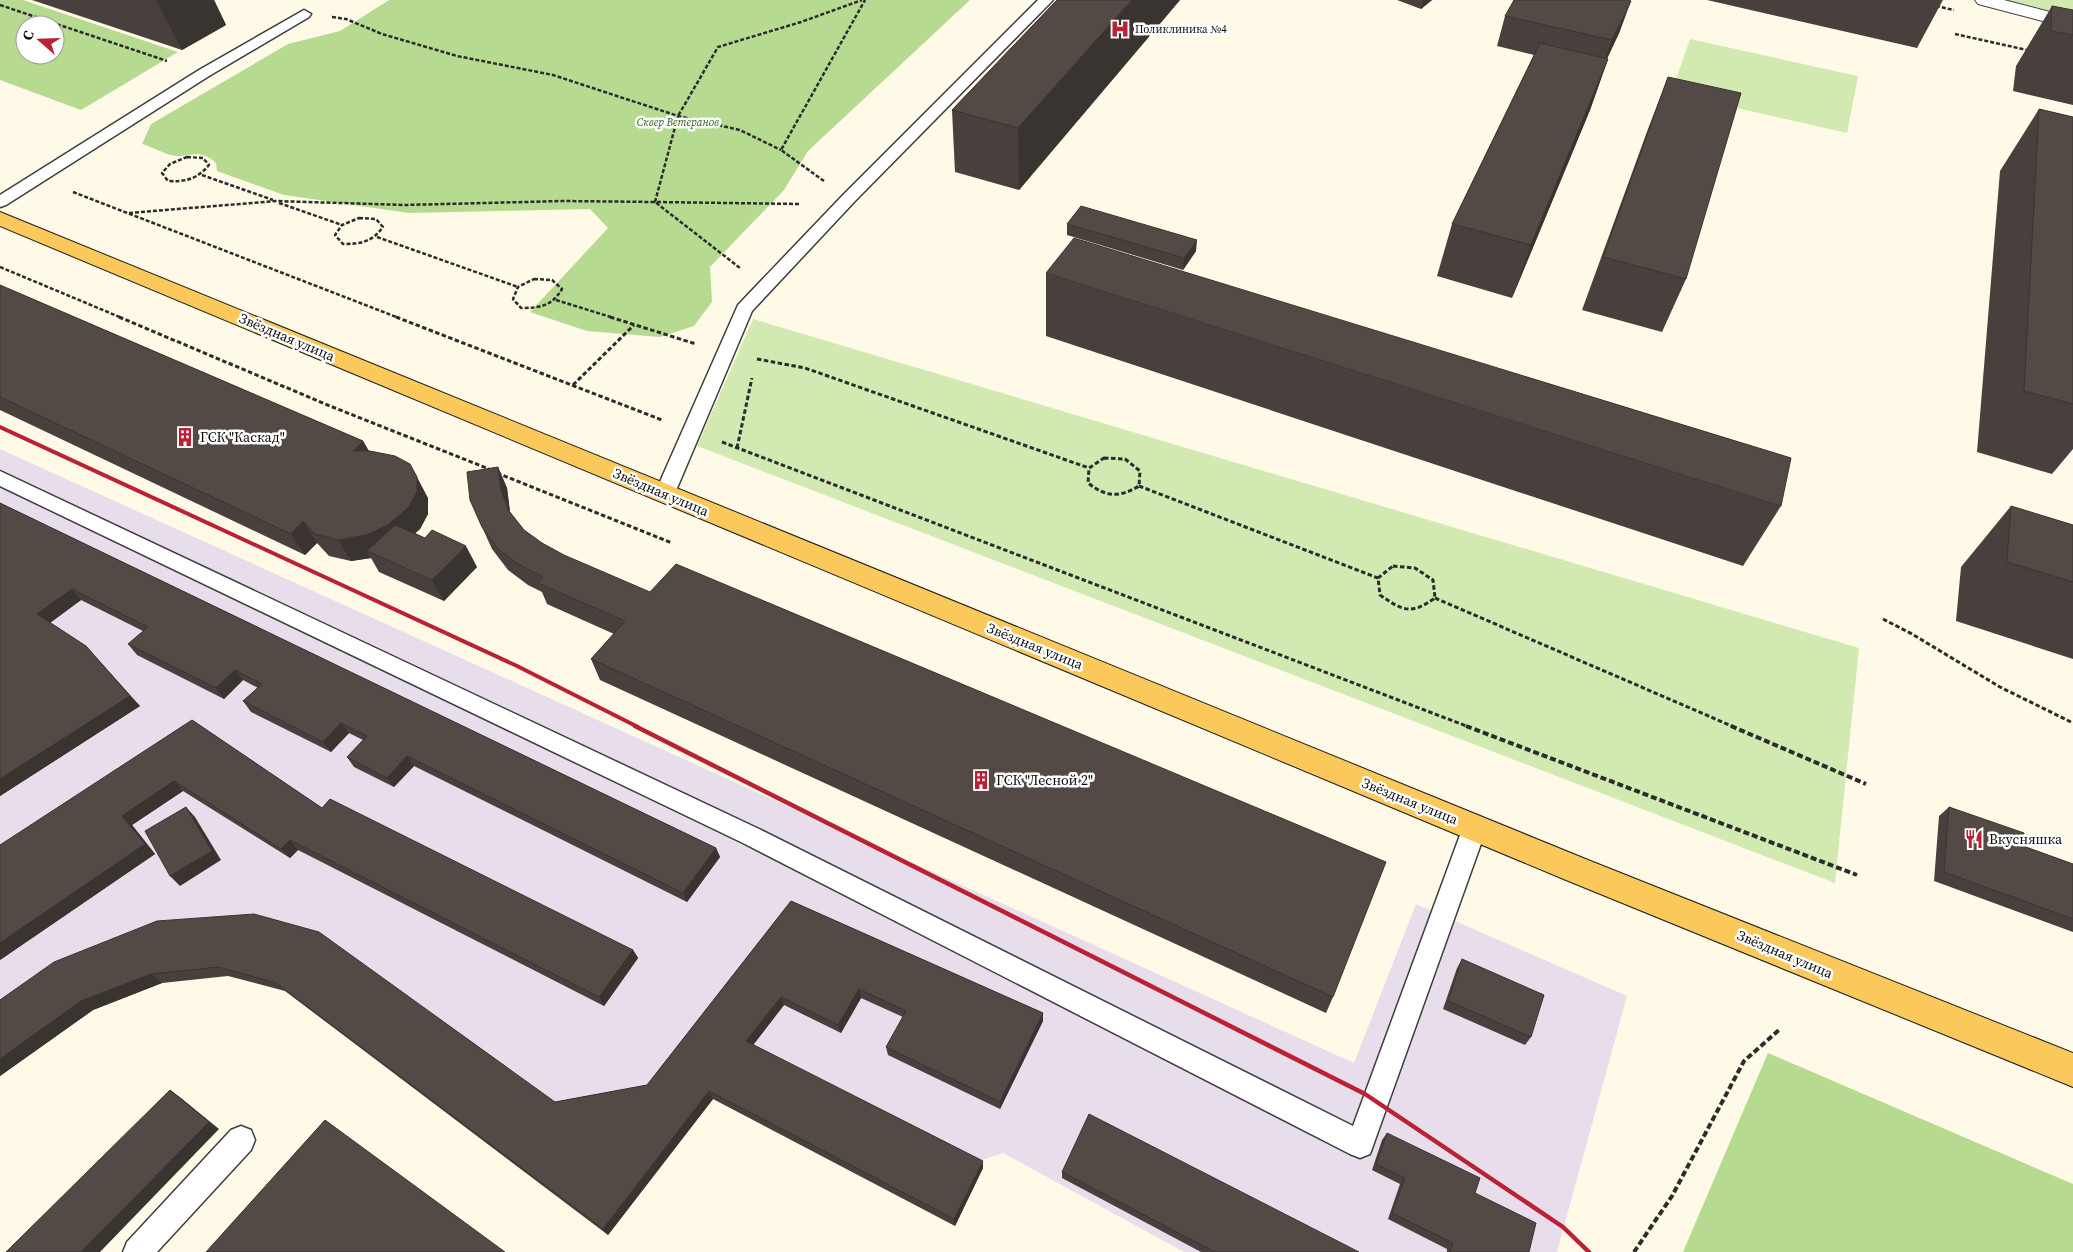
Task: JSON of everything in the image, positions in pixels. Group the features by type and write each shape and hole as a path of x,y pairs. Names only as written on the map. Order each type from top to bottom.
{"main road":[{"name":"Звёздная улица","path":"0,218 1475,828 2073,1070"}],"street":[{"path":"1984,0 2073,24"}],"lane":[{"path":"664,493 744,309 849,198 1046,0"},
{"path":"0,202 204,73 304,14"},
{"path":"0,478 751,836 1360,1144 1475,828"},
{"path":"137,1252 241,1140"}],"path":[{"path":"655,202 678,116 718,47 801,22 863,0"},
{"path":"781,150 863,0"},
{"path":"0,5 204,73"},
{"path":"1935,6 1960,11"},
{"path":"304,14 346,19 382,34 457,56 553,75 678,116 740,130 781,150 849,198"},
{"path":"1955,34 2028,50"},
{"path":"202,175 209,165 203,158 187,157 170,164 162,174 168,181 184,182 202,175 342,225"},
{"path":"38,179 692,431 1857,875"},
{"path":"126,213 276,201 405,205 563,201 791,206 849,198"},
{"path":"655,202 765,286"},
{"path":"359,218 376,219 383,227 377,237 360,244 343,244 335,235 342,225 359,218"},
{"path":"377,237 518,287"},
{"path":"0,267 330,406 672,542"},
{"path":"534,280 552,280 562,289 556,300 540,308 521,308 512,299 518,287 534,280"},
{"path":"556,300 724,353 805,368 1089,468"},
{"path":"573,385 634,325"},
{"path":"756,359 758,350"},
{"path":"737,448 753,377"},
{"path":"1089,468 1104,458 1125,459 1140,471 1139,486"},
{"path":"1089,468 1088,483 1102,495 1123,496 1139,486"},
{"path":"1139,486 1378,578"},
{"path":"1378,578 1393,566 1415,568 1433,580 1435,598"},
{"path":"1378,578 1380,595 1398,608 1420,610 1435,598"},
{"path":"1435,598 1866,784"},
{"path":"1883,619 1912,634 2000,687 2073,724"},
{"path":"1634,1252 1672,1196 1744,1061 1780,1030"}],"shaded area":[{"path":"0,449 1354,1063 1416,904 1627,996 1557,1252 1184,1252 1003,1153 933,1176 723,1070 612,1205 286,970 94,988 0,1056"}],"green space":[{"path":"0,0 23,0 178,52 81,110 0,80"},
{"name":"Сквер Ветеранов","path":"389,0 970,0 808,151 784,190 710,267 712,302 694,326 660,337 587,331 530,312 608,228 590,209 409,213 284,195 217,171 216,163 206,156 197,154 176,156 142,144 151,124 288,44 340,31"},
{"path":"2004,0 2073,0 2073,18"},
{"path":"1690,39 1858,76 1847,133 1671,93"},
{"path":"753,319 1859,648 1835,883 697,446"},
{"path":"1768,1053 2073,1184 2073,1252 1683,1252"}],"building":[{"path":"1057,0 1132,0 1018,128 952,110"},
{"path":"1514,0 1631,1 1612,40 1505,16"},
{"path":"2052,6 2073,10 2073,35 2051,31"},
{"path":"1540,43 1608,59 1531,245 1452,224"},
{"path":"1668,77 1741,93 1686,279 1603,257"},
{"path":"2039,109 2073,117 2073,404 2024,391"},
{"path":"1081,206 1197,240 1184,258 1067,224"},
{"path":"1074,238 1791,458 1781,506 1046,273"},
{"name":"ГСК \"Каскад\"","path":"0,285 363,441 353,451 370,451 395,456 410,464 417,477 417,492 409,507 388,525 366,535 338,540 315,534 303,521 291,534 0,397"},
{"name":"ГСК \"Лесной 2\"","path":"498,467 501,490 509,511 524,530 564,555 650,592 676,564 1386,862 1333,997 591,659 625,621 538,583 543,577 518,564 498,549 482,527 470,500 467,472"},
{"path":"0,503 716,848 683,893 407,756 387,778 347,757 367,736 341,723 323,742 243,701 262,684 235,670 216,688 128,644 148,627 72,589 37,614 86,646 130,696 0,779"},
{"path":"2011,506 2073,525 2073,582 2007,562"},
{"path":"395,525 425,538 432,530 466,546 432,580 367,551"},
{"path":"192,720 322,808 330,799 633,950 599,997 290,840 281,849 174,781 122,816 145,844 0,943 0,845"},
{"path":"186,807 212,851 170,876 145,831"},
{"path":"1949,807 2024,833 2023,846 2073,864 2073,919 1944,872"},
{"path":"791,901 1043,1013 1000,1102 886,1047 906,1011 859,989 838,1025 781,997 746,1041 983,1161 954,1219 709,1091 603,1229 276,983 218,967 151,974 81,1001 0,1059 0,1000 54,962 157,921 254,914 319,932 555,1102 647,1085"},
{"path":"1462,959 1544,995 1531,1037 1448,1001"},
{"path":"170,1090 209,1122 81,1252 6,1252"},
{"path":"1089,1114 1359,1252 1215,1252 1062,1172"},
{"path":"325,1120 505,1252 206,1252"},
{"path":"1387,1133 1480,1178 1475,1193 1536,1223 1529,1252 1450,1252 1453,1243 1392,1213 1405,1178 1376,1164"}],"railway":[{"path":"0,427 517,666 638,727"},
{"path":"635,726 1365,1094 1563,1227 1589,1252"}],"place":[{"name":"Поликлиника №4","path":"1120,29"},
{"name":"ГСК \"Каскад\"","path":"185,437"},
{"name":"ГСК \"Лесной 2\"","path":"981,780"},
{"name":"Вкусняшка","path":"1974,839"}]}
